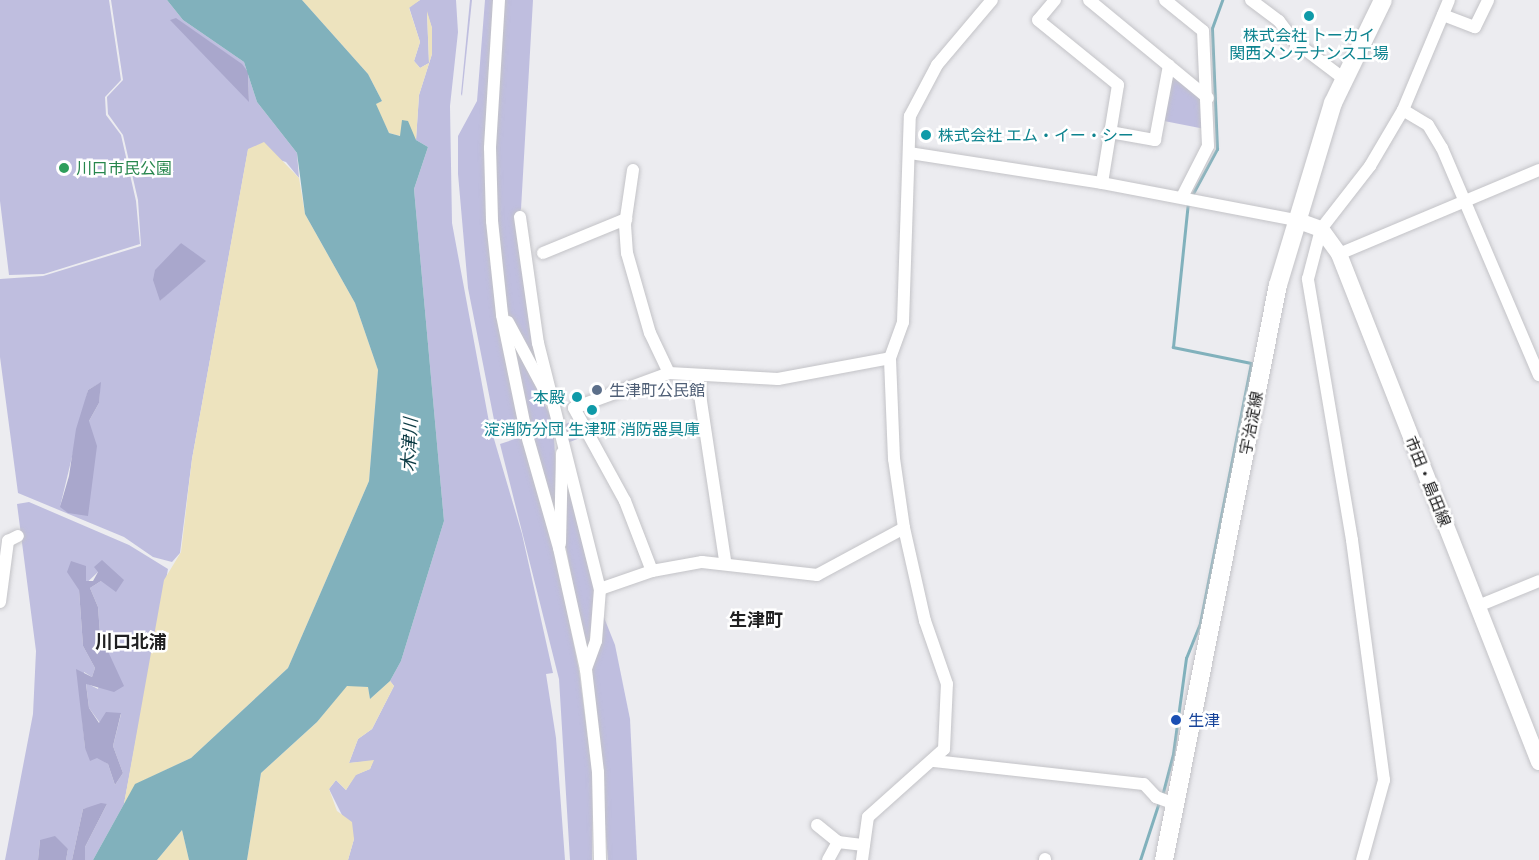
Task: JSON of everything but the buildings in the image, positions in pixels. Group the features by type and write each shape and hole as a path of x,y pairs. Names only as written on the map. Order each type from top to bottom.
{"main road":[{"name":"宇治淀線","path":"1164,860 1278,285 1296,220 1344,79 1383,0"}],"street":[{"path":"499,0 490,148 492,221 502,315 526,432 558,548 586,670 598,772 600,860"},
{"path":"862,860 868,817 934,761 944,749 947,684 925,621 904,528 894,459 890,358 903,322 910,116 929,78 992,0"},
{"path":"1055,0 1038,20 1118,85 1102,183"},
{"path":"1089,0 1208,98"},
{"path":"1165,0 1203,30 1208,98 1208,146 1182,197"},
{"path":"1251,0 1279,21 1294,41 1344,79"},
{"path":"1362,860 1384,780 1352,540 1308,279 1321,229 1370,166 1403,110 1449,0"},
{"path":"1443,15 1474,27 1488,0"},
{"path":"1110,132 1155,140 1169,65"},
{"path":"1403,110 1428,125 1464,200 1539,374"},
{"path":"910,153 1182,197 1296,220 1321,229"},
{"path":"633,170 626,219 627,253 633,282 669,373"},
{"path":"1339,254 1539,170"},
{"path":"520,217 538,343 600,589 596,641 586,670"},
{"path":"543,253 626,219"},
{"name":"市田・島田線","path":"1321,229 1339,254 1539,762"},
{"path":"502,315 506,316 559,424 563,457 558,548"},
{"path":"574,408 669,373 778,379 890,358"},
{"path":"697,375 724,561"},
{"path":"559,424 572,419 574,408"},
{"path":"574,408 625,501 652,571"},
{"path":"600,589 652,571 724,561 817,575 904,528"},
{"path":"0,602 8,542 18,536"},
{"path":"1478,606 1539,581"},
{"path":"934,761 1144,784 1156,797 1175,804"},
{"path":"818,825 838,842 864,845"},
{"path":"828,860 838,842"}],"shaded area":[{"name":"川口市民公園","path":"0,0 109,0 121,80 105,97 106,115 121,135 136,201 140,244 44,274 9,275 0,201"},
{"path":"111,0 167,0 183,20 244,62 247,71 207,40 229,78 249,101 248,75 257,102 297,153 299,178 286,162 248,150 192,459 180,553 172,562 153,557 124,537 18,493 0,357 0,279 43,276 141,246 138,200 123,135 108,114 107,97 123,80","holes":["181,243 184,278 160,301","100,383 99,403 89,421 60,507 88,390"]},
{"path":"420,0 456,0 458,32 450,106 452,223 489,422 522,534 553,673 546,674 556,738 565,860 348,860 354,839 329,789 336,780 346,790 355,775 370,769 373,761 349,763 358,739 372,729 394,686 390,681 401,661 444,521 414,189 428,147 416,140 419,95 432,54 432,28 427,13 429,63 420,68 414,61 420,42 409,7"},
{"path":"470,0 472,0 462,96 461,94"},
{"path":"485,0 494,0 487,96 487,188 524,429 497,435 468,288 458,174 458,136 477,101"},
{"path":"503,0 533,0 521,209 517,217 545,386 505,307 495,223 493,140"},
{"path":"176,18 242,64 248,72 249,102 170,20"},
{"path":"1171,71 1202,97 1205,129 1164,121"},
{"path":"181,243 206,261 160,301 153,280 155,270"},
{"path":"510,334 553,421 560,535 532,434"},
{"path":"101,382 99,403 89,421 97,446 88,516 68,513 60,507 69,476 76,429 88,390"},
{"path":"573,421 580,438 567,443 563,425"},
{"path":"524,436 555,551 579,671 593,778 592,860 570,860 559,679 500,444"},
{"path":"566,460 597,589 587,658 566,547"},
{"path":"29,502 129,545 168,569 124,804 93,860 85,860 85,847 107,804 83,809 72,860 66,860 68,849 40,840 38,860 5,860 33,714 36,651 17,504","holes":["98,572 101,581 90,588 98,607 100,634 108,644 98,689 86,683 89,708 100,723 121,714 113,746 123,773 115,785 108,764 85,748 82,717 84,672 92,677 95,668 83,646 79,590"]},
{"path":"102,560 124,580 116,592 101,581 90,588 98,607 100,634 124,686 114,692 86,684 89,708 99,723 106,712 121,713 113,746 123,773 115,785 108,764 97,758 90,761 85,748 76,669 92,677 95,668 83,646 79,590 67,572 71,561 86,566 86,581 93,581 98,572 94,567"},
{"path":"603,615 615,645 630,719 637,860 608,860 592,671"},
{"path":"101,803 107,804 85,847 85,860 72,860 83,809"},
{"path":"55,836 68,849 66,860 38,860 40,840"}],"sand":[{"path":"302,0 420,0 409,8 420,42 414,61 420,68 429,63 427,11 432,28 432,54 419,95 416,140 389,133 375,104 382,101 368,74"},
{"path":"264,142 299,178 305,214 355,303 378,370 369,481 288,668 191,758 136,784 124,804 164,580 181,552 192,459 248,149"},
{"path":"390,681 394,686 372,729 358,739 349,763 374,760 370,769 356,775 346,790 336,780 329,789 337,811 352,822 354,839 348,860 247,860 261,773 317,722 347,685 368,687 370,699"},
{"path":"182,830 189,860 157,860"}],"water":[{"name":"木津川","path":"167,0 302,0 368,74 382,101 376,104 389,133 400,136 402,120 408,121 416,140 428,147 414,189 444,521 401,661 390,681 370,699 368,687 347,686 317,722 261,773 247,860 189,860 182,830 157,860 93,860 135,784 191,758 288,668 369,481 378,370 355,303 305,214 297,153 257,102 244,62 183,20"}],"waterway":[{"path":"1191,197 1217,149 1212,28 1222,0"},
{"path":"1162,796 1173,754 1186,658 1200,623 1251,363 1173,347 1188,203"},
{"path":"1140,860 1159,802"}],"place":[{"name":"株式会社 トーカイ 関西メンテナンス工場","path":"1309,16"},
{"name":"株式会社 エム・イー・シー","path":"926,135"},
{"name":"川口市民公園","path":"64,168"},
{"name":"生津町公民館","path":"597,390"},
{"name":"本殿","path":"577,397"},
{"name":"淀消防分団 生津班 消防器具庫","path":"592,410"},
{"name":"生津","path":"1176,720"}],"district":[{"name":"生津町","path":"756,619"},
{"name":"川口北浦","path":"131,641"}]}
